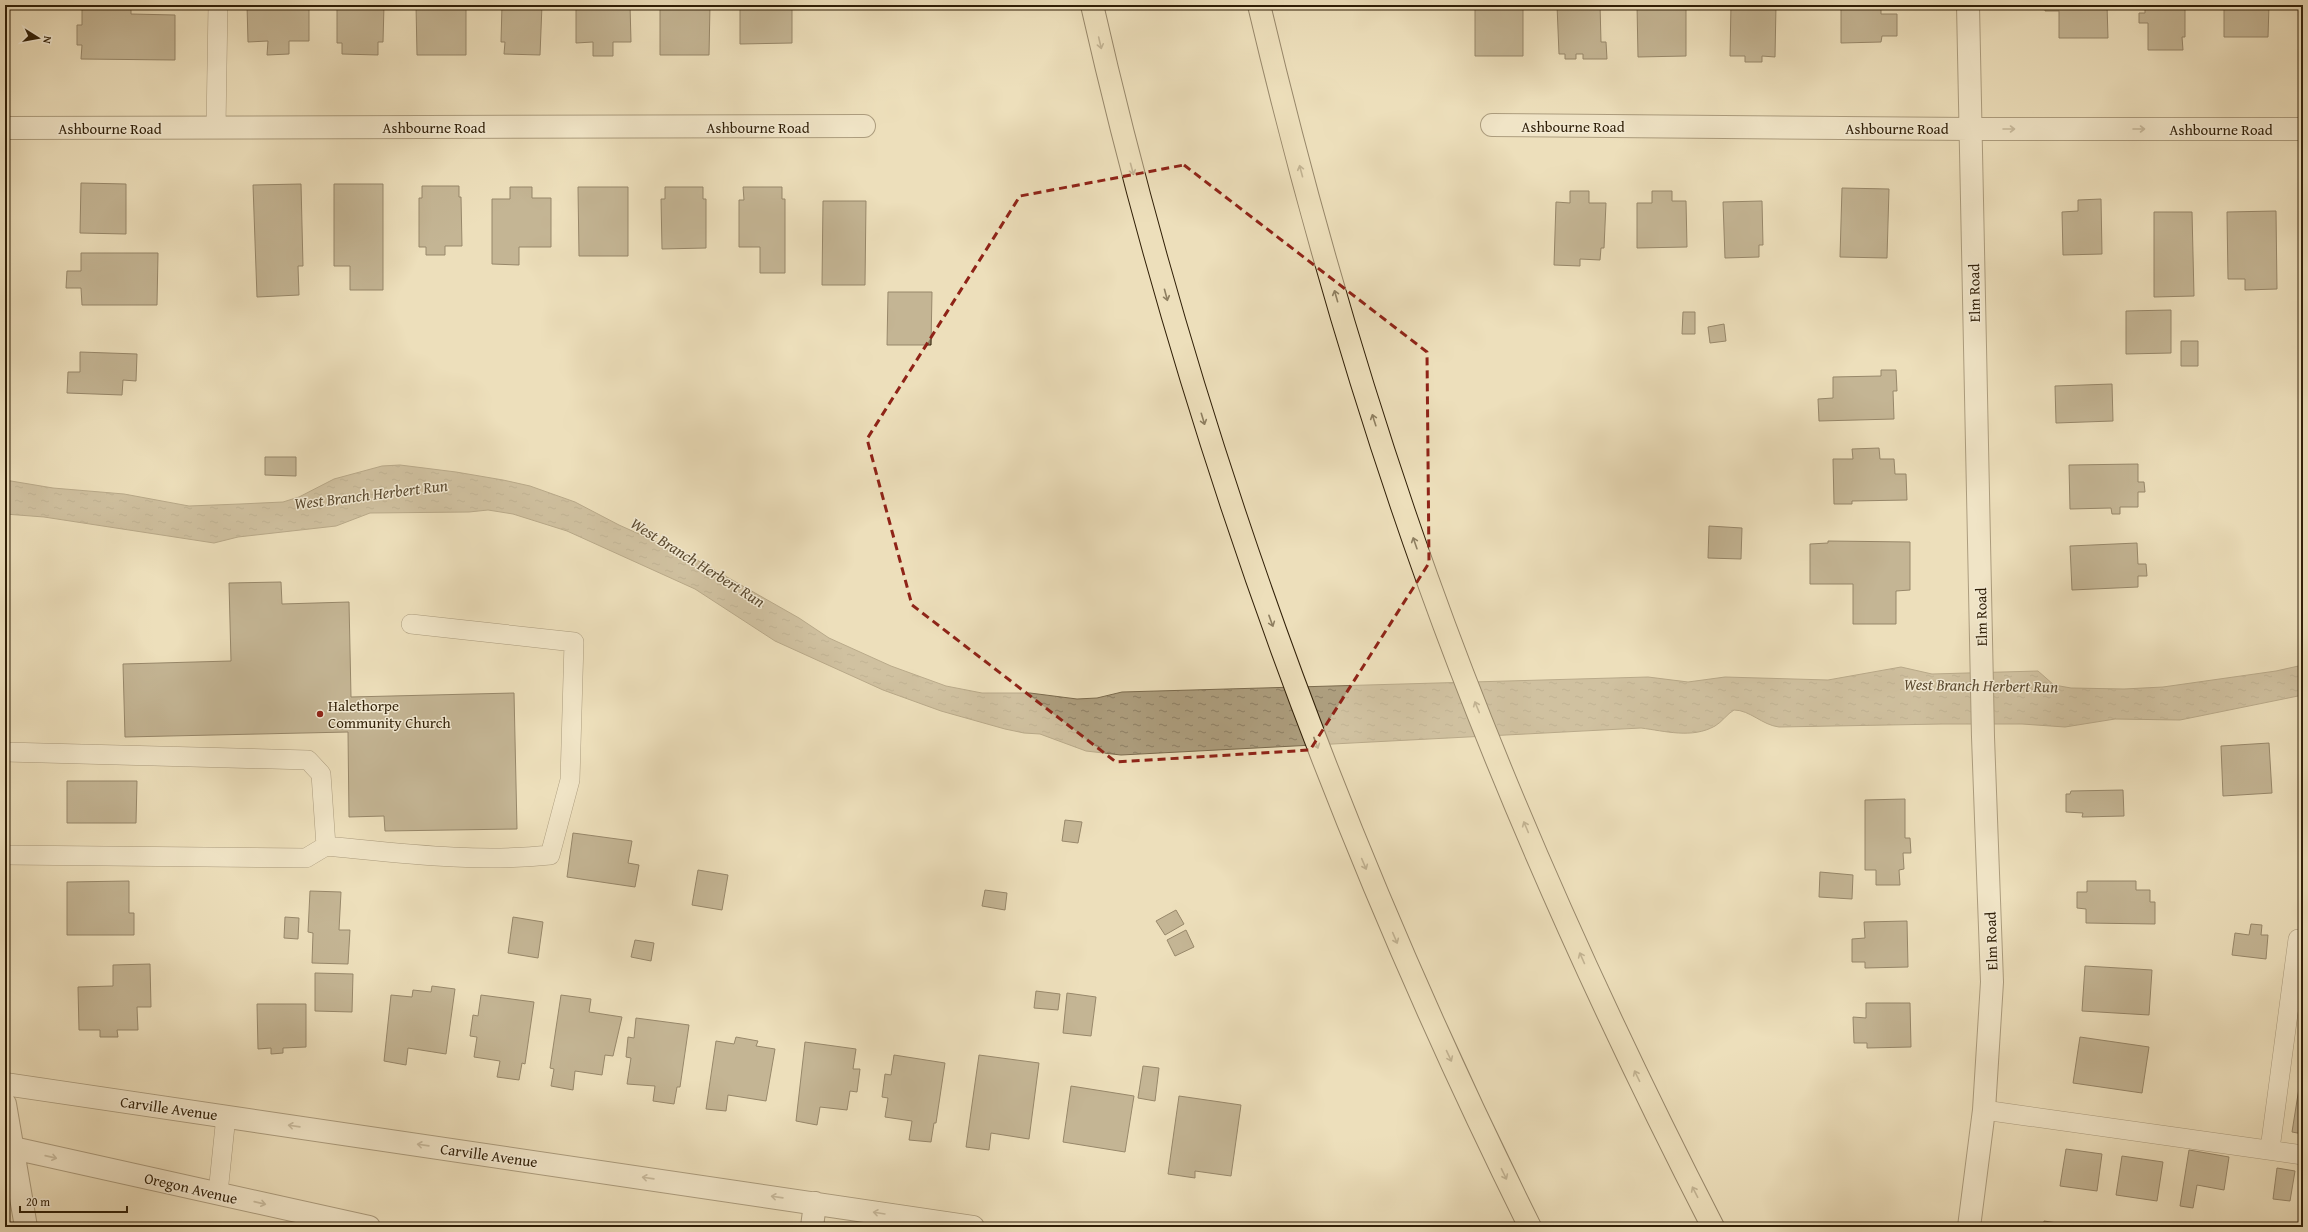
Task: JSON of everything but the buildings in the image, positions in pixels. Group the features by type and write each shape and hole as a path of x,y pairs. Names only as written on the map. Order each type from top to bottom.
{"highway":[{"path":"1092,5 1113,99 1174,323 1258,584 1333,788 1380,902 1416,986 1530,1227"},
{"path":"1259,5 1306,190 1341,314 1365,394 1428,580 1474,701 1541,863 1616,1033 1713,1227"}],"street":[{"name":"Elm Road","path":"1968,5 1983,737 1992,982 1984,1110 1969,1227"},
{"name":"Ashbourne Road","path":"1492,125 1970,129 2303,129"},
{"name":"Ashbourne Road","path":"5,128 864,126"},
{"name":"Carville Avenue","path":"5,1084 973,1227"},
{"path":"5,1104 26,1227"},
{"name":"Oregon Avenue","path":"13,1148 369,1227"},
{"path":"812,1227 815,1203"}],"lane":[{"path":"216,127 218,5"},
{"path":"5,855 306,858 326,846 410,854 515,859 550,855 570,780 574,642 412,624"},
{"path":"5,752 308,760 322,774 326,846"},
{"path":"2270,1149 2298,939"},
{"path":"1984,1110 2270,1149 2303,1155"},
{"path":"218,1194 226,1116"}],"highlighted area":[{"path":"1184,165 1427,352 1429,563 1310,750 1116,762 912,605 867,439 1020,196"}],"water":[{"name":"West Branch Herbert Run","path":"400,465 503,480 530,486 575,502 619,525 697,560 799,618 829,638 891,666 946,686 982,693 1030,693 1077,699 1097,698 1122,692 1648,677 1688,682 1725,677 1828,680 1901,667 1932,674 2038,671 2054,685 2071,688 2124,689 2163,687 2276,671 2303,665 2303,695 2180,720 2115,719 2065,727 2022,724 1942,724 1779,727 1767,724 1745,712 1734,710 1715,726 1706,730 1688,733 1641,728 1121,755 1086,751 1040,734 1024,733 1005,729 941,711 883,690 775,641 695,589 567,531 513,514 488,510 469,512 370,513 336,526 238,537 214,543 44,517 5,514 5,480 53,488 124,494 189,506 283,502 299,497 334,479 382,466"}],"place":[{"name":"Halethorpe Community Church","path":"320,714"}]}
